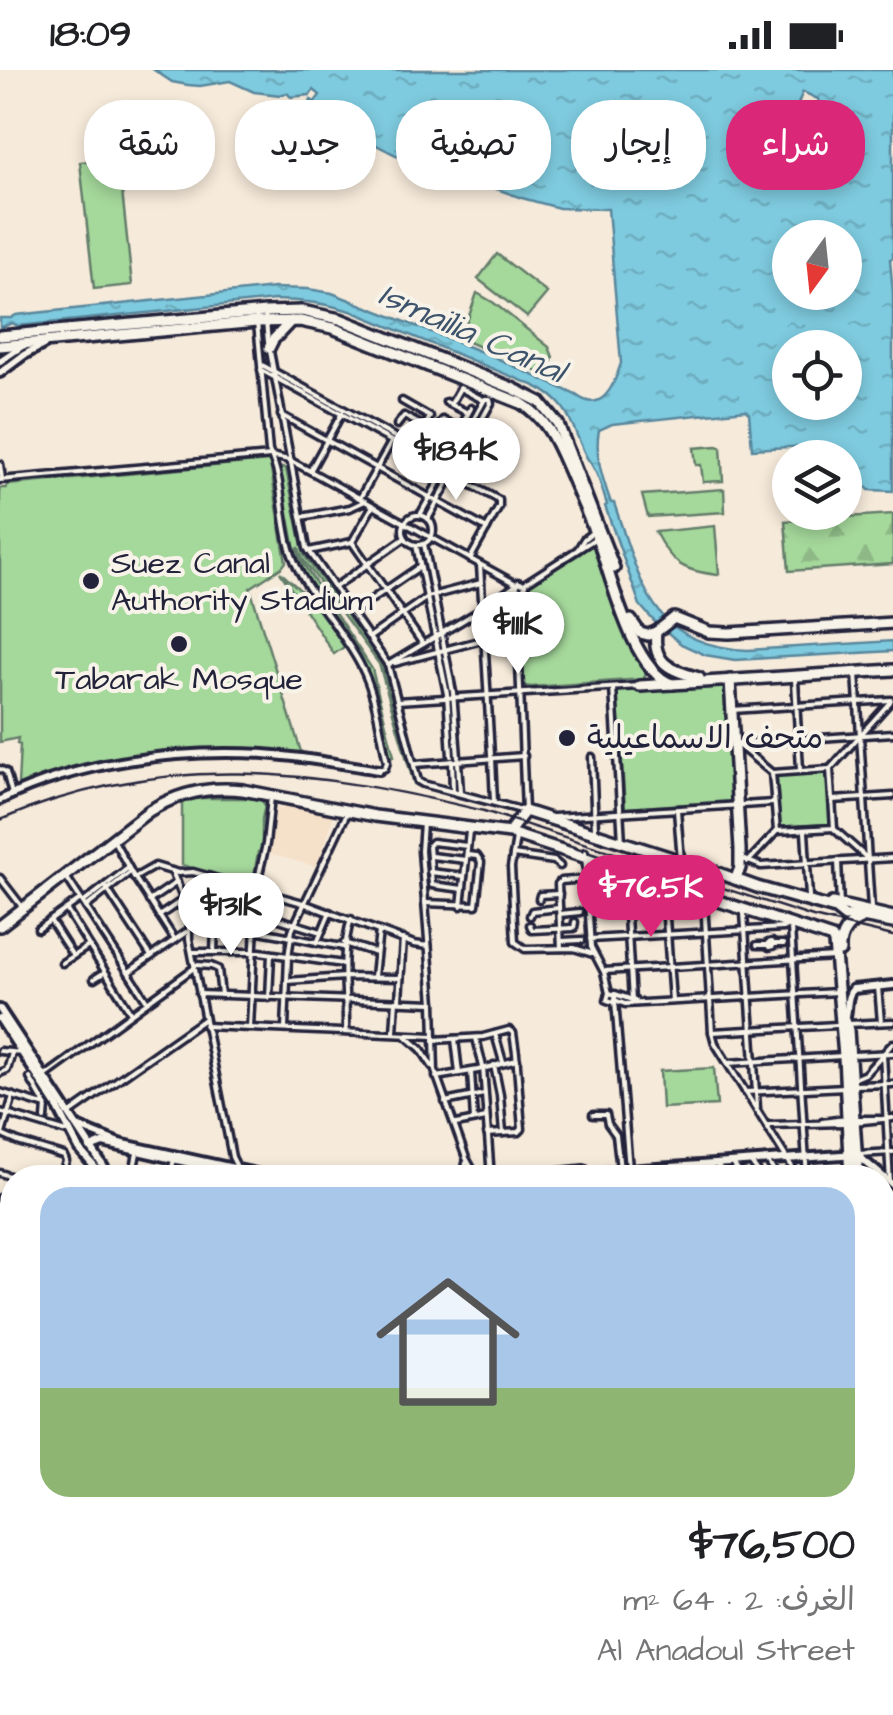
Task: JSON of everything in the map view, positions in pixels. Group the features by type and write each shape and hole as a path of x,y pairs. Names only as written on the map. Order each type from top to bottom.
{"main road":[{"path":"6,340 26,344 49,342 293,310 330,316 536,406 598,533 634,628 644,634 656,632 671,618 709,632 728,633 893,623"},
{"path":"261,317 333,328 424,358"},
{"path":"269,348 292,321"},
{"path":"6,340 67,330 126,329"},
{"path":"0,362 26,344 67,330"},
{"path":"0,373 49,342"},
{"path":"598,533 628,626 649,666 661,680 672,684"},
{"path":"656,632 655,646 662,662 710,681"},
{"path":"640,686 649,676 649,666"},
{"path":"640,686 893,670"},
{"path":"730,680 741,869 757,887 839,910 846,917"},
{"path":"0,800 59,777 192,754 269,754 379,770"},
{"path":"2,922 20,904 176,791 210,784 236,784 384,816"},
{"path":"2,922 156,804"},
{"path":"328,805 348,811 518,832 840,932"},
{"path":"518,832 524,812 710,870 741,869 809,897 893,920"},
{"path":"424,820 518,832"},
{"path":"664,880 787,926 829,936 834,941 844,1023"},
{"path":"846,917 868,915"},
{"path":"840,945 848,926 868,915"},
{"path":"846,917 840,945 852,1154 856,1165"},
{"path":"844,1023 851,991 893,985"},
{"path":"0,1010 22,1052 60,1106"},
{"path":"3,1020 44,1077 68,1119 79,1150 94,1165"},
{"path":"68,1119 119,1143 218,1165"},
{"path":"77,1126 101,1165"},
{"path":"79,1150 103,1144 196,1165"},
{"path":"699,1165 852,1154"},
{"path":"852,1154 856,1165"}],"street":[{"path":"261,317 308,552 388,665 420,782 524,812 517,588"},
{"path":"261,317 260,367 268,449 276,465 293,558 366,676 387,762 379,770"},
{"path":"260,367 271,369 343,412"},
{"path":"260,367 448,466 500,502 470,559"},
{"path":"460,429 470,411 449,403 460,388 484,401"},
{"path":"420,515 484,401 489,398 491,403 463,454 448,466"},
{"path":"402,401 430,416 416,442 406,437"},
{"path":"310,471 343,412"},
{"path":"280,415 486,529"},
{"path":"396,425 404,416 458,448"},
{"path":"434,434 444,420 473,436"},
{"path":"301,518 350,508 363,500 393,439"},
{"path":"423,446 444,457 451,445"},
{"path":"0,464 1,480 271,456 289,460 517,588"},
{"path":"428,519 453,472"},
{"path":"308,552 352,542 373,506"},
{"path":"416,545 431,537 432,526 420,515 404,523 402,530 405,538 416,545 424,565 451,697 460,792"},
{"path":"388,665 517,588 525,588 524,584 578,549 586,536 598,533"},
{"path":"334,588 405,538"},
{"path":"352,542 423,644"},
{"path":"424,544 424,565"},
{"path":"351,614 424,565"},
{"path":"480,565 494,802"},
{"path":"368,638 430,596 481,583"},
{"path":"388,665 516,631"},
{"path":"856,672 868,915"},
{"path":"794,676 800,770"},
{"path":"397,701 640,686"},
{"path":"613,688 622,842"},
{"path":"732,710 892,699"},
{"path":"735,744 772,774 830,769 892,699"},
{"path":"735,744 893,734"},
{"path":"415,764 524,756"},
{"path":"592,757 595,834"},
{"path":"453,791 455,759"},
{"path":"0,768 6,772 12,794"},
{"path":"830,769 834,828 868,859"},
{"path":"772,774 777,830"},
{"path":"250,1028 256,891 272,794"},
{"path":"833,800 893,796"},
{"path":"542,818 773,803"},
{"path":"677,809 680,860"},
{"path":"285,1029 288,957 294,922 348,811"},
{"path":"424,820 421,852 435,1074"},
{"path":"462,906 469,828"},
{"path":"741,869 777,830 834,828"},
{"path":"804,830 809,897"},
{"path":"518,832 511,870 515,942 525,949 582,940"},
{"path":"112,839 175,940"},
{"path":"463,889 433,886 430,844 468,846"},
{"path":"585,854 592,954 614,997 619,1165"},
{"path":"513,855 554,861 560,866"},
{"path":"425,903 476,905 480,884 480,859 476,856 430,856"},
{"path":"741,869 893,858"},
{"path":"838,861 840,905"},
{"path":"38,928 131,873 161,867 193,872 303,903 429,946"},
{"path":"624,867 632,1000"},
{"path":"172,871 189,913 204,1023 237,1165"},
{"path":"430,872 480,884"},
{"path":"65,875 147,1001"},
{"path":"207,926 211,877"},
{"path":"0,878 20,904"},
{"path":"561,944 560,882 586,880"},
{"path":"664,880 672,1002"},
{"path":"149,901 177,882"},
{"path":"106,888 152,956"},
{"path":"539,899 540,895 559,894"},
{"path":"159,916 184,899"},
{"path":"588,907 699,900 704,904 716,1046 792,1165"},
{"path":"207,904 255,911 322,932"},
{"path":"744,908 757,1111"},
{"path":"66,909 130,1013"},
{"path":"530,916 531,911 580,912"},
{"path":"317,943 330,912"},
{"path":"50,920 74,956"},
{"path":"346,1032 344,945 350,920"},
{"path":"530,925 532,930 574,928 575,922"},
{"path":"128,972 189,929 207,926 254,930 376,953"},
{"path":"214,952 215,926"},
{"path":"590,939 787,926 806,1165"},
{"path":"232,952 235,928"},
{"path":"769,929 772,961"},
{"path":"374,976 379,930"},
{"path":"394,1034 403,940"},
{"path":"561,944 592,954"},
{"path":"757,945 784,944"},
{"path":"62,963 89,946"},
{"path":"192,952 252,952 344,964"},
{"path":"269,998 271,954"},
{"path":"604,971 835,957"},
{"path":"44,1077 195,966 218,969 221,996"},
{"path":"94,979 105,972"},
{"path":"287,981 345,976 400,978"},
{"path":"878,986 881,1022"},
{"path":"614,997 623,1004 838,992"},
{"path":"199,994 433,1003"},
{"path":"614,997 639,1003"},
{"path":"712,1032 893,1022"},
{"path":"58,1129 204,1023 455,1039 507,1030 513,1033 522,1130 487,1134"},
{"path":"402,1034 421,1049 435,1074 470,1165"},
{"path":"495,1034 503,1062"},
{"path":"476,1038 483,1069 490,1165"},
{"path":"455,1039 459,1074"},
{"path":"850,1084 865,1074 893,1043"},
{"path":"0,1051 22,1052"},
{"path":"0,1073 7,1069 12,1053"},
{"path":"726,1062 893,1053"},
{"path":"852,1154 891,1152 884,1054"},
{"path":"435,1074 471,1072 517,1060"},
{"path":"494,1065 503,1133"},
{"path":"471,1072 474,1120"},
{"path":"865,1074 866,1086"},
{"path":"30,1078 46,1106 46,1119"},
{"path":"745,1092 893,1084"},
{"path":"0,1092 46,1106"},
{"path":"446,1102 484,1094"},
{"path":"13,1096 1,1134 64,1156 65,1165"},
{"path":"0,1112 72,1135"},
{"path":"593,1114 606,1115 616,1134 618,1165"},
{"path":"455,1124 486,1118"},
{"path":"766,1125 890,1118"},
{"path":"135,1165 138,1152"},
{"path":"224,1165 232,1157"},
{"path":"465,1165 466,1158"},
{"path":"173,1165 174,1160"},
{"path":"768,1160 771,1165"},
{"path":"750,1161 753,1165"}],"shaded area":[{"path":"298,803 334,814 318,867 267,853 274,808 293,808"}],"green space":[{"path":"80,162 84,162 84,190 122,190 132,285 94,289"},
{"path":"497,254 547,293 527,317 478,279"},
{"path":"477,293 549,347 553,357 548,376 461,339"},
{"path":"721,447 723,481 703,482 694,448"},
{"path":"268,461 286,562 250,588 302,755 252,750 178,751 18,786 18,738 0,742 0,488"},
{"path":"283,467 304,555 381,662 416,785 379,664 297,549 302,562 372,669 394,756 389,757 366,668 297,561 280,469"},
{"path":"724,489 725,512 648,517 642,495"},
{"path":"893,514 893,564 789,571 786,530 862,530 862,516"},
{"path":"715,526 718,575 679,564 655,532"},
{"path":"594,541 646,673 644,679 524,686 519,615 522,600 531,584"},
{"path":"280,572 317,605 344,647 334,654"},
{"path":"726,686 732,801 625,808 617,690"},
{"path":"827,772 830,824 780,827 777,776"},
{"path":"182,798 260,798 265,805 262,852 258,852 252,887 182,865"},
{"path":"714,1068 717,1105 662,1108 660,1071"}],"water":[{"path":"154,70 893,70 893,491 869,490 862,482 862,440 772,440 772,448 752,449 746,410 612,424 599,430 598,449 608,494 642,583 669,622 689,636 748,650 893,641 893,651 735,660 705,655 681,644 640,605 598,476 568,415 555,399 535,386 351,311 313,302 274,300 18,326 12,323 0,328 0,318 16,315 274,288 308,289 332,293 492,356 585,400 600,400 611,389 621,363 608,209 559,208 500,190 551,190 551,100 396,100 396,155 376,145 376,100 316,100 320,95 314,90 310,95 291,97 287,93 254,92 230,81 200,86 172,82"}],"railway":[{"path":"0,820 61,798 121,783 181,775 300,777 360,785 484,811 813,917 893,936"}],"place":[{"name":"Suez Canal Authority Stadium","path":"91,581"},
{"name":"Tabarak Mosque","path":"179,644"},
{"name":"متحف الاسماعيلية","path":"567,738"}],"water label":[{"name":"Ismaïlia Canal","path":"472,333"}]}
